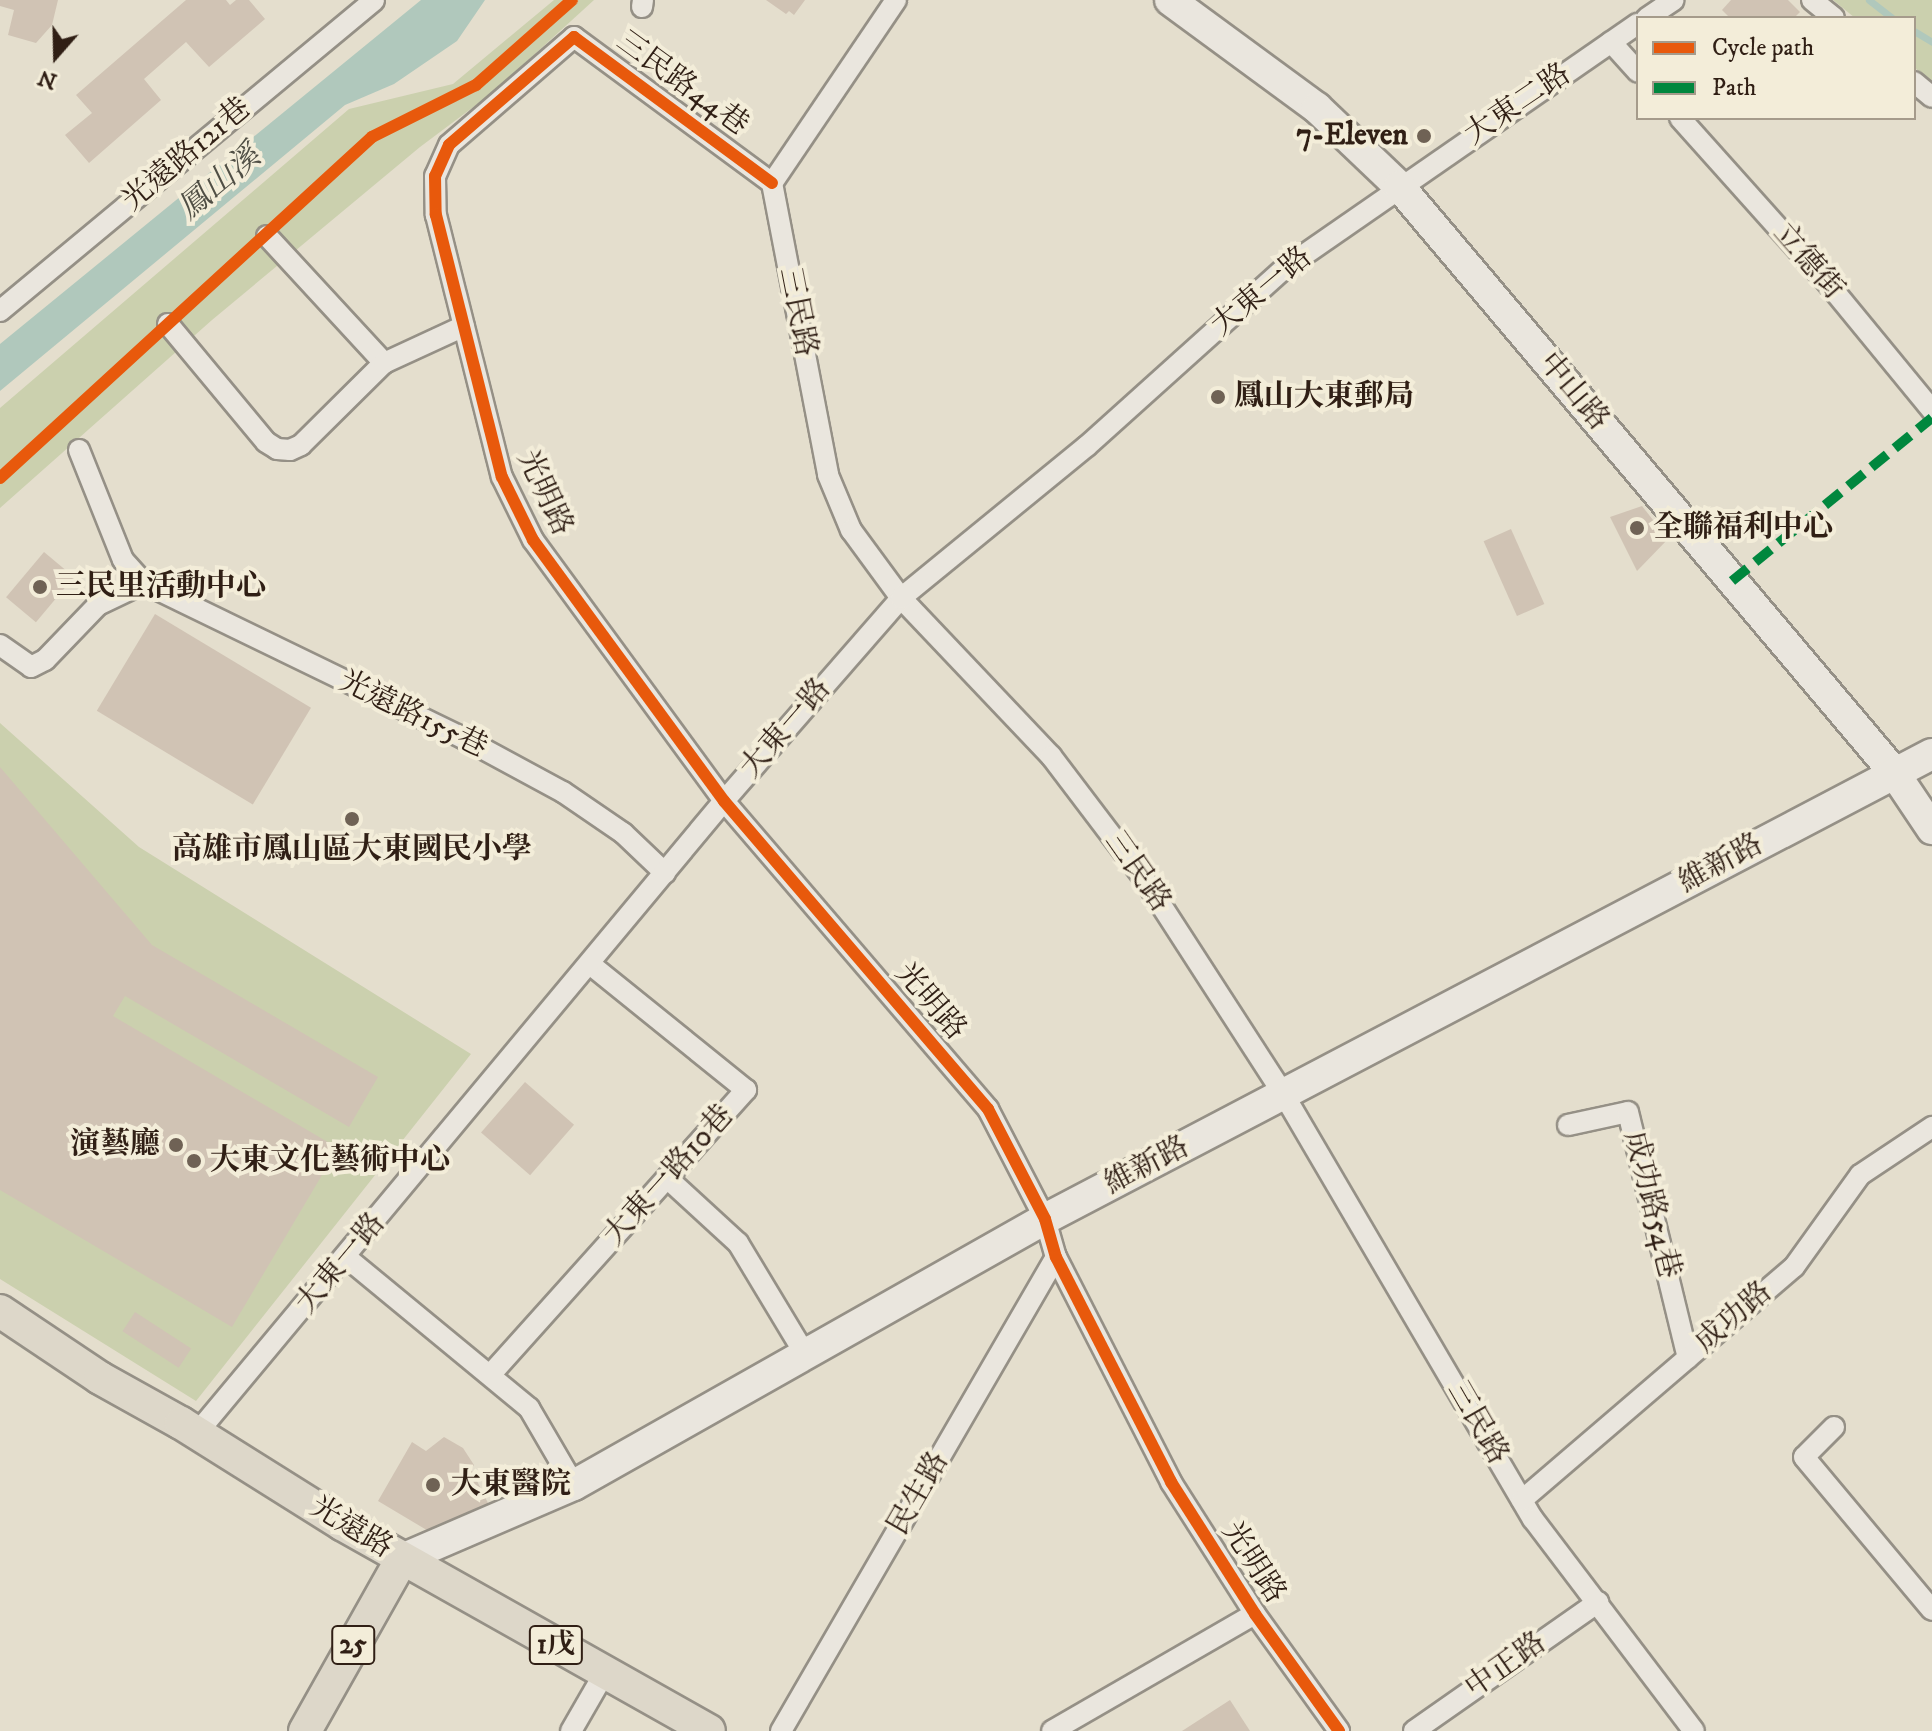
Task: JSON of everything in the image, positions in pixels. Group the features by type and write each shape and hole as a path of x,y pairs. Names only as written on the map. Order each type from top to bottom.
{"main road":[{"name":"中山路","path":"1170,0 1317,108 1399,186 1893,771 1932,829"},
{"name":"維新路","path":"402,1559 574,1485 1045,1219 1893,771 1932,754"},
{"name":"光遠路","path":"0,1311 100,1378 197,1433 402,1559 709,1731"},
{"name":"25","path":"305,1731 402,1559"}],"street":[{"name":"光遠路121巷","path":"0,311 374,0"},
{"path":"772,183 896,0"},
{"path":"1650,16 1674,0"},
{"path":"1812,0 1832,16"},
{"name":"大東二路","path":"1399,186 1636,25"},
{"name":"三民路44巷","path":"464,326 436,215 435,176 449,145 574,37 772,183"},
{"path":"1611,42 1636,70"},
{"path":"1916,84 1932,97"},
{"name":"立德街","path":"1682,120 1830,286 1932,410"},
{"name":"三民路","path":"772,183 828,475 851,530 901,598 1051,756 1143,877 1284,1095 1522,1500 1694,1731"},
{"name":"大東一路","path":"197,1433 347,1258 724,801 901,598 1087,446 1285,268 1399,186"},
{"path":"267,236 384,363"},
{"path":"168,324 266,442 277,449 290,450 301,445 384,363 464,326"},
{"name":"光明路","path":"464,326 502,477 533,540 724,801 988,1109 1045,1219 1056,1257 1171,1482 1255,1614 1339,1731"},
{"name":"光遠路155巷","path":"79,450 123,560 144,583 463,738 563,792 623,833 665,873"},
{"path":"0,645 31,667 45,660 98,605 144,583"},
{"name":"大東一路10巷","path":"491,1374 746,1090 590,964"},
{"name":"成功路54巷","path":"1568,1125 1628,1112 1688,1358"},
{"name":"成功路","path":"1522,1500 1794,1267 1860,1175 1932,1127"},
{"path":"667,1178 738,1243 805,1354"},
{"name":"民生路","path":"781,1731 1056,1257"},
{"path":"347,1258 529,1408 574,1485"},
{"path":"1834,1427 1804,1457 1932,1610"},
{"name":"中正路","path":"1414,1731 1598,1602"},
{"name":"光明路","path":"1052,1731 1255,1614"},
{"path":"571,1731 605,1672"}],"shaded area":[{"path":"554,0 594,0 492,93 420,147 212,320 0,508 0,408 349,109 453,84"},
{"path":"1833,0 1932,0 1932,82 1916,69 1916,16 1853,16"},
{"name":"大東文化藝術中心","path":"0,723 139,847 471,1054 196,1401 0,1279"}],"water":[{"name":"鳳山溪","path":"421,0 485,0 457,41 394,84 345,105 0,391 0,344"}],"building":[{"path":"0,0 58,0 52,25 36,43 8,35 14,10 0,6"},
{"path":"186,0 226,0 230,5 236,0 249,0 265,19 209,67 186,42 144,79 161,100 89,163 65,135 92,113 76,95"},
{"path":"766,0 805,0 794,15 789,11 786,14"},
{"path":"1731,0 1788,0 1800,12 1796,16 1728,16 1722,10"},
{"name":"全聯福利中心","path":"1642,506 1668,539 1637,571 1610,517"},
{"path":"1511,529 1544,604 1517,616 1484,541"},
{"name":"三民里活動中心","path":"44,552 74,577 36,622 6,597"},
{"path":"155,614 311,708 253,805 97,711"},
{"path":"0,767 152,945 378,1077 349,1127 125,996 113,1016 338,1148 232,1327 0,1190"},
{"path":"525,1082 574,1125 530,1175 481,1133"},
{"path":"135,1312 191,1348 179,1368 122,1331"},
{"name":"大東醫院","path":"444,1437 463,1448 474,1465 471,1469 492,1511 445,1534 425,1529 378,1501 412,1442 426,1451"},
{"path":"1230,1700 1250,1731 1182,1731"}],"waterway":[{"path":"1869,0 1889,16"},
{"path":"1916,32 1932,42"}],"marked path":[{"path":"1732,581 1932,418"}],"cycle path":[{"path":"0,478 372,137 476,85 572,0"},
{"path":"772,183 574,37 449,145 435,176 436,215 502,477 533,540 724,801 988,1109 1045,1219 1056,1257 1171,1482 1255,1614 1339,1731"}],"place":[{"name":"7-Eleven","path":"1424,136"},
{"name":"鳳山大東郵局","path":"1218,397"},
{"name":"全聯福利中心","path":"1637,528"},
{"name":"三民里活動中心","path":"40,587"},
{"name":"高雄市鳳山區大東國民小學","path":"352,819"},
{"name":"演藝廳","path":"176,1145"},
{"name":"大東文化藝術中心","path":"194,1161"},
{"name":"大東醫院","path":"433,1485"}]}
